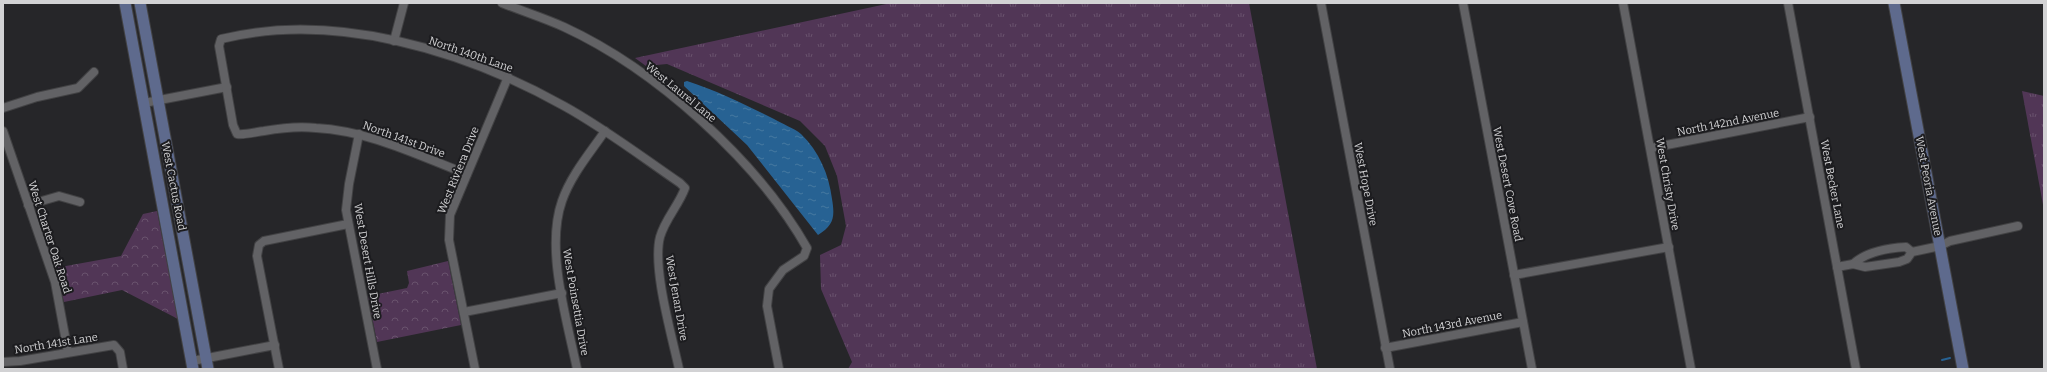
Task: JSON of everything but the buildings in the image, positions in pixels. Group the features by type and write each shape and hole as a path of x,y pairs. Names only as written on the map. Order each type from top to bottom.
{"main road":[{"name":"West Cactus Road","path":"125,3 193,365"},
{"name":"West Cactus Road","path":"140,3 207,364"},
{"name":"West Peoria Avenue","path":"1894,3 1963,369"}],"street":[{"path":"394,41 404,3"},
{"name":"West Laurel Lane","path":"502,3 576,34 624,62 667,93 706,125 747,168 770,195 807,248 804,256 783,270 769,288 767,306 779,369"},
{"name":"West Hope Drive","path":"1321,3 1390,369"},
{"name":"West Desert Cove Road","path":"1463,3 1532,369"},
{"name":"West Christy Drive","path":"1623,3 1692,369"},
{"name":"West Becker Lane","path":"1788,3 1856,369"},
{"name":"North 140th Lane","path":"227,87 219,46 221,39 269,31 302,30 352,33 394,41 460,59 508,77 565,107 605,131 685,188"},
{"path":"3,108 37,97 78,88 94,72"},
{"name":"West Riviera Drive","path":"475,369 448,231 450,215 508,77"},
{"path":"144,103 227,87"},
{"name":"North 141st Drive","path":"227,87 233,125 237,134 244,135 276,129 305,127 360,134 392,144 467,174"},
{"name":"North 142nd Avenue","path":"1651,148 1810,117"},
{"name":"West Charter Oak Road","path":"3,131 55,282 68,352"},
{"name":"West Poinsettia Drive","path":"577,369 562,293 555,245 558,217 562,201 575,175 605,131"},
{"name":"West Desert Hills Drive","path":"360,134 346,199 348,224 377,369"},
{"name":"West Jenan Drive","path":"679,369 658,258 660,236 685,188"},
{"path":"28,205 59,196 80,202"},
{"path":"280,369 257,256 259,245 264,241 348,224"},
{"path":"1837,267 1853,264 1866,267 1899,262 1907,259 1912,252 1940,246 1950,241 2018,226"},
{"path":"1853,264 1861,256 1896,247 1906,246 1912,252"},
{"path":"1514,275 1669,247"},
{"path":"464,312 562,293"},
{"name":"North 143rd Avenue","path":"1385,348 1523,322"},
{"name":"North 141st Lane","path":"3,362 21,365 68,352 114,345 120,352 123,369"},
{"path":"193,365 207,364 275,345"}],"green space":[{"path":"891,3 1249,3 1317,369 848,369 852,362 821,289 820,255 841,245 846,226 837,176 825,146 800,121 667,64 646,66 635,58"},
{"path":"2022,91 2044,96 2044,210"},
{"path":"157,211 178,319 122,290 64,302 55,268 121,256 143,214"},
{"path":"448,261 461,325 377,342 368,296 407,288 409,283 407,271"}],"water":[{"path":"687,81 742,103 801,134 818,156 826,172 831,190 833,216 827,228 818,235 747,145 684,86 684,82"}],"waterway":[{"path":"1942,360 1950,358"}]}
